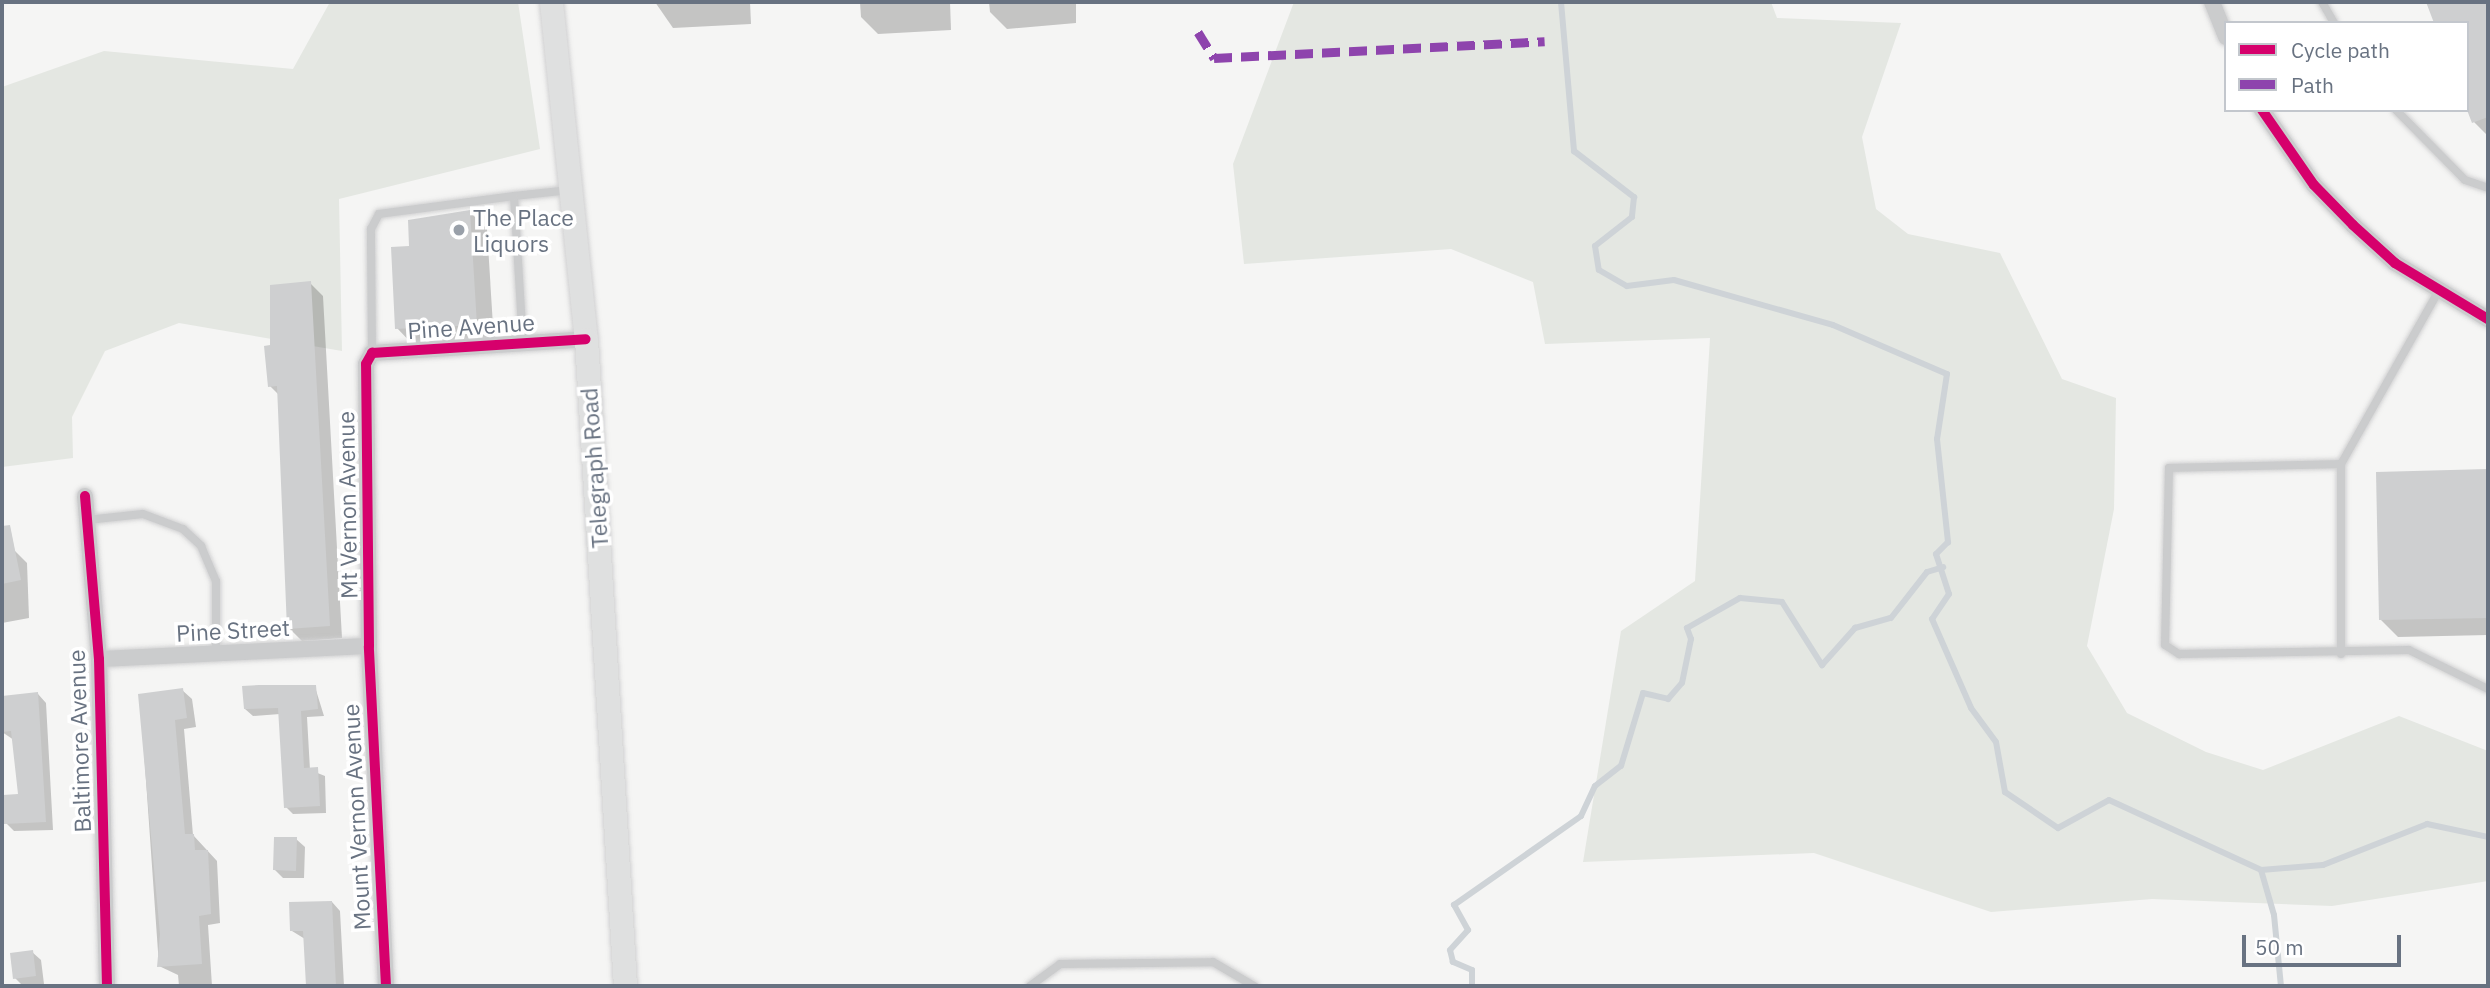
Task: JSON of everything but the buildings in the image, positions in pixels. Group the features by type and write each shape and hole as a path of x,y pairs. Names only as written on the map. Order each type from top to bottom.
{"main road":[{"name":"Telegraph Road","path":"551,2 586,339 624,936 623,986"}],"street":[{"path":"2212,2 2224,32"},
{"path":"2263,112 2314,185 2353,225 2438,292 2488,319"},
{"name":"Pine Avenue","path":"369,358 586,339"},
{"name":"Mt Vernon Avenue","path":"369,358 369,646"},
{"name":"Baltimore Avenue","path":"85,496 99,659 107,986"},
{"name":"Pine Street","path":"99,659 369,646"},
{"name":"Mount Vernon Avenue","path":"369,646 386,986"}],"lane":[{"path":"2322,2 2333,21"},
{"path":"2398,112 2465,180 2488,188"},
{"path":"369,358 371,229 379,214 572,190"},
{"path":"514,196 523,343"},
{"path":"2341,654 2341,464 2438,292"},
{"path":"2341,464 2169,468 2165,645 2179,654 2341,654 2409,650 2488,690"},
{"path":"87,520 143,514 183,529 201,546 216,581 216,653"},
{"path":"1030,986 1060,964 1213,962 1254,986"}],"shaded area":[{"path":"330,2 518,2 540,149 339,199 342,351 179,323 105,351 72,417 73,458 2,467 2,87 104,51 293,69"},
{"path":"1294,2 1771,2 1777,18 1901,23 1862,137 1876,209 1908,234 2000,253 2062,379 2116,398 2114,509 2087,646 2127,713 2206,752 2263,770 2399,716 2488,751 2488,881 2332,906 2152,899 1991,912 1814,853 1583,862 1621,631 1695,581 1710,338 1545,344 1533,282 1451,249 1244,264 1233,164"}],"waterway":[{"path":"1561,2 1574,151 1634,197 1632,217 1595,246 1599,270 1627,286 1674,280 1833,325 1947,374 1937,439 1948,542 1936,554 1949,594 1932,619 1971,708 1996,742 2005,792 2058,828 2109,800 2261,870 2323,865 2427,824 2488,837"},
{"path":"1472,986 1472,970 1453,962 1450,950 1468,930 1454,905 1581,816 1595,786 1621,766 1643,693 1668,699 1682,683 1691,639 1687,628 1740,598 1782,602 1822,665 1855,628 1891,618 1927,572 1943,567"},
{"path":"2261,870 2274,915 2281,986"}],"marked path":[{"path":"1198,32 1214,58 1545,41"}],"cycle path":[{"path":"2263,112 2314,185 2353,225 2395,263 2488,319"},
{"path":"386,986 369,646 366,364 372,353 586,339"},
{"path":"85,496 99,659 107,986"}],"place":[{"name":"The Place Liquors","path":"459,230"}]}
